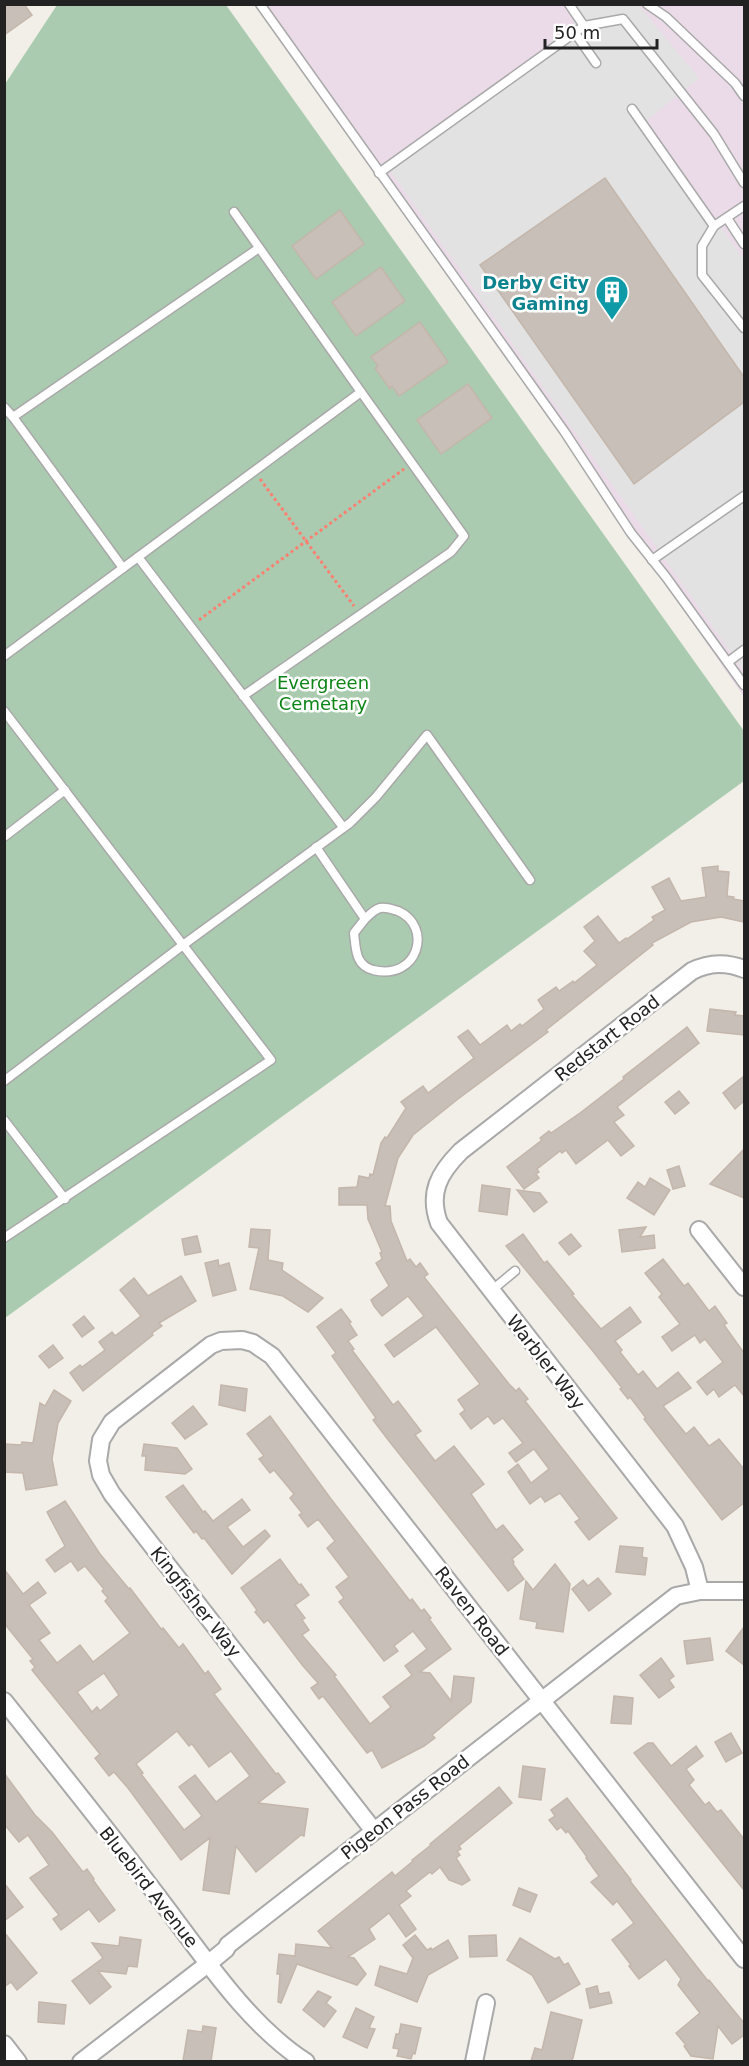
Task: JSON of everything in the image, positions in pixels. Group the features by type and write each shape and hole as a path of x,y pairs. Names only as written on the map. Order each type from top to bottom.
{"street":[{"name":"Redstart Road","path":"478,1138 692,971 713,964 732,964 744,969"},
{"name":"Warbler Way","path":"478,1138 448,1164 437,1185 434,1203 439,1223 675,1526 694,1567 700,1591"},
{"path":"699,1230 744,1287"},
{"name":"Raven Road","path":"170,1376 203,1350 221,1341 242,1340 253,1343 272,1356 744,1959"},
{"name":"Kingfisher Way","path":"170,1376 111,1422 101,1440 98,1461 105,1484 374,1831"},
{"name":"Pigeon Pass Road","path":"81,2061 676,1596 700,1591 744,1591"},
{"name":"Bluebird Avenue","path":"4,1701 253,2017 274,2038 306,2061"},
{"path":"474,2061 486,2003"},
{"path":"4,2044 18,2061"}],"lane":[{"path":"261,4 564,431 631,533 744,685"},
{"path":"569,4 584,26"},
{"path":"646,4 666,17 735,83 744,96"},
{"path":"379,173 584,26 623,19 714,134 744,183"},
{"path":"575,33 596,63"},
{"path":"632,109 714,226"},
{"path":"744,206 714,226 702,246 702,275 744,328"},
{"path":"234,212 464,536 451,552 243,696"},
{"path":"727,218 744,244"},
{"path":"13,417 260,248"},
{"path":"4,656 361,392"},
{"path":"4,407 123,568"},
{"path":"652,560 729,509 744,496"},
{"path":"138,557 343,827"},
{"path":"728,662 744,650"},
{"path":"4,711 271,1060 4,1238"},
{"path":"4,1081 343,827 376,797 427,735 530,880"},
{"path":"4,837 65,790"},
{"path":"316,847 365,919"},
{"path":"378,908 391,908 408,915 417,940 417,952 406,966 395,971 382,972 366,968 356,956 354,933 365,919 378,908"},
{"path":"4,1120 65,1199"},
{"path":"491,1291 515,1271"}],"path":[{"path":"190,627 412,463"},
{"path":"254,471 361,614"}],"shaded area":[{"path":"258,5 744,5 744,697 439,257"},
{"path":"570,5 638,5 699,78 646,121 744,260 744,671 389,169 574,24"}],"green space":[{"name":"Evergreen Cemetary","path":"57,5 226,5 744,731 744,781 5,1318 5,84"}],"building":[{"path":"4,4 24,4 32,15 4,35"},
{"name":"Derby City Gaming","path":"605,178 744,377 744,402 634,484 480,265"},
{"path":"340,210 364,244 316,279 292,246"},
{"path":"381,267 405,301 356,336 332,302"},
{"path":"420,322 448,362 399,396 392,386 390,389 375,368 378,366 371,357"},
{"path":"468,384 492,418 441,454 417,420"},
{"path":"718,866 718,871 729,872 727,896 744,901 744,922 721,917 691,922 652,943 653,945 546,1030 548,1032 413,1135 398,1158 385,1206 390,1206 391,1221 407,1261 410,1259 416,1267 420,1263 428,1274 424,1277 509,1384 516,1391 519,1388 528,1399 525,1401 617,1518 589,1540 575,1522 580,1519 560,1493 545,1502 541,1496 530,1504 508,1472 518,1464 531,1483 549,1469 534,1449 516,1462 509,1453 523,1443 503,1418 494,1424 488,1416 471,1429 460,1414 465,1410 458,1400 480,1384 436,1327 394,1357 385,1345 424,1316 408,1296 382,1316 374,1306 371,1300 389,1286 376,1263 382,1259 380,1253 382,1252 368,1219 367,1205 339,1205 339,1188 357,1187 359,1176 369,1178 370,1174 373,1175 381,1143 385,1137 387,1138 406,1108 401,1102 423,1086 428,1093 474,1058 458,1037 468,1030 480,1045 507,1025 511,1031 520,1024 522,1026 544,1009 538,1000 556,987 559,991 573,981 574,983 597,965 584,951 595,941 584,927 598,916 619,943 654,920 652,917 665,910 652,887 669,878 681,901 706,897 702,868"},
{"path":"710,1009 736,1012 735,1015 744,1016 744,1035 707,1031"},
{"path":"687,1027 699,1043 617,1107 624,1115 614,1122 634,1146 621,1156 608,1140 576,1164 566,1150 562,1153 560,1151 537,1169 539,1172 536,1174 539,1178 524,1189 507,1167 542,1140 540,1138 549,1131 551,1133 580,1113"},
{"path":"744,1076 744,1101 735,1109 723,1093"},
{"path":"679,1091 689,1103 675,1114 665,1102"},
{"path":"744,1149 744,1198 710,1184"},
{"path":"679,1166 685,1186 673,1189 667,1170"},
{"path":"650,1178 670,1190 654,1215 627,1198 638,1182 645,1187"},
{"path":"482,1185 510,1189 507,1215 479,1211"},
{"path":"517,1190 540,1193 547,1202 534,1212"},
{"path":"646,1227 640,1237 654,1235 655,1248 622,1252 619,1230"},
{"path":"251,1229 270,1230 268,1260 283,1263 282,1270 323,1298 308,1312 283,1296 250,1289 259,1248 249,1247"},
{"path":"523,1234 544,1263 547,1261 601,1329 630,1307 641,1322 615,1341 622,1350 620,1352 638,1375 643,1371 657,1389 678,1372 691,1388 663,1406 686,1434 694,1427 709,1446 719,1439 744,1469 744,1503 722,1520 644,1419 646,1418 630,1397 628,1399 592,1350 506,1246"},
{"path":"571,1234 581,1246 569,1255 559,1243"},
{"path":"197,1236 201,1252 185,1255 182,1239"},
{"path":"663,1259 684,1286 688,1283 709,1311 715,1306 727,1323 724,1325 744,1353 744,1396 735,1385 719,1397 714,1389 707,1395 697,1382 723,1362 705,1339 700,1343 695,1335 672,1351 662,1337 680,1324 659,1297 662,1294 645,1273"},
{"path":"218,1260 219,1266 229,1263 236,1290 213,1296 205,1263"},
{"path":"181,1276 196,1301 159,1323 162,1326 152,1333 153,1335 83,1391 70,1373 105,1350 99,1342 112,1332 115,1336 141,1316 120,1290 134,1278 148,1296"},
{"path":"341,1309 357,1335 348,1341 354,1349 352,1350 393,1405 398,1401 421,1431 415,1435 435,1461 454,1446 484,1484 471,1494 496,1530 503,1525 523,1550 512,1559 524,1579 508,1591 373,1420 376,1418 332,1356 336,1353 317,1327"},
{"path":"84,1316 94,1328 82,1337 73,1325"},
{"path":"53,1345 63,1358 49,1368 39,1356"},
{"path":"221,1385 247,1389 245,1411 219,1405"},
{"path":"54,1390 71,1401 58,1423 52,1459 57,1485 26,1490 23,1473 4,1472 5,1444 33,1443 40,1403 45,1406"},
{"path":"193,1406 207,1424 185,1439 172,1423"},
{"path":"270,1416 410,1601 412,1599 421,1611 424,1609 431,1618 429,1619 451,1649 420,1672 430,1673 451,1701 454,1676 474,1678 471,1702 432,1735 435,1738 382,1768 372,1750 367,1753 323,1696 319,1699 311,1688 318,1683 268,1620 264,1623 255,1612 257,1610 241,1588 280,1559 309,1595 295,1605 305,1618 302,1620 309,1630 302,1635 336,1675 334,1676 370,1724 391,1707 383,1697 412,1675 405,1666 427,1649 413,1631 394,1646 398,1651 384,1661 339,1602 344,1598 336,1587 349,1577 327,1548 335,1541 318,1519 308,1527 299,1515 302,1513 290,1498 294,1494 274,1470 270,1473 259,1459 264,1456 247,1434"},
{"path":"144,1444 177,1448 192,1469 185,1474 145,1470 146,1456 142,1456"},
{"path":"183,1485 203,1512 205,1511 213,1521 242,1499 250,1510 227,1527 243,1547 265,1530 270,1536 232,1574 204,1538 202,1539 196,1531 194,1533 166,1497"},
{"path":"65,1501 100,1554 130,1588 161,1629 163,1628 179,1648 183,1644 205,1674 208,1671 221,1689 214,1694 276,1774 278,1773 285,1782 258,1803 308,1809 304,1836 301,1835 256,1872 236,1846 229,1894 203,1890 210,1838 181,1860 128,1788 114,1772 109,1776 95,1758 100,1754 32,1670 35,1667 30,1661 33,1659 4,1623 4,1569 23,1594 38,1582 46,1593 29,1605 50,1633 39,1640 57,1663 80,1645 93,1662 130,1633 105,1601 108,1598 102,1591 104,1589 85,1566 78,1571 71,1561 55,1572 46,1560 65,1546 47,1512","holes":["104,1673 119,1695 100,1711 97,1707 92,1712 77,1692","177,1731 189,1746 192,1744 209,1767 231,1751 250,1776 216,1802 195,1775 179,1787 202,1816 184,1830 141,1774 143,1773 136,1764"]},
{"path":"620,1546 643,1548 642,1557 647,1558 645,1575 616,1572"},
{"path":"555,1564 570,1584 563,1632 536,1628 537,1622 520,1619 526,1581 533,1590"},
{"path":"598,1578 611,1594 589,1611 572,1589 583,1580 588,1586"},
{"path":"744,1627 744,1665 726,1651"},
{"path":"710,1638 713,1660 687,1664 684,1641"},
{"path":"661,1658 674,1676 669,1680 674,1687 659,1698 640,1675"},
{"path":"614,1696 633,1698 631,1724 611,1723"},
{"path":"731,1733 742,1753 726,1762 715,1742"},
{"path":"648,1743 653,1743 671,1766 696,1746 703,1756 686,1769 694,1780 689,1785 705,1805 709,1802 717,1812 721,1810 744,1839 744,1890 634,1753"},
{"path":"523,1766 545,1769 541,1800 519,1797"},
{"path":"4,1773 35,1815 52,1832 83,1872 87,1869 115,1910 99,1922 89,1909 61,1930 53,1919 59,1915 30,1878 49,1865 28,1835 19,1842 4,1824"},
{"path":"499,1787 512,1803 459,1846 461,1849 457,1851 460,1855 456,1858 470,1880 462,1885 449,1880 440,1867 432,1874 430,1872 406,1891 411,1896 399,1905 416,1929 406,1937 389,1913 369,1929 375,1939 348,1957 354,1958 366,1974 357,1985 297,1964 281,2003 278,2002 279,1954 295,1956 296,1944 332,1948 318,1931 392,1872 395,1876"},
{"path":"567,1798 708,1981 744,2023 744,2035 732,2044 718,2026 713,2059 691,2056 684,2046 686,2045 676,2033 700,2013 678,1985 681,1979 666,1959 639,1979 612,1940 634,1923 617,1901 613,1905 591,1882 599,1876 568,1831 566,1833 561,1827 557,1830 549,1820 555,1816 551,1810"},
{"path":"4,1883 23,1907 4,1921"},
{"path":"519,1888 537,1895 530,1912 513,1905"},
{"path":"4,1932 37,1973 17,1990 11,1982 4,1987"},
{"path":"415,1935 427,1950 431,1948 432,1950 448,1940 458,1958 428,1975 417,2002 375,1985 380,1966 407,1974 413,1958 403,1945"},
{"path":"496,1935 497,1956 470,1957 469,1936"},
{"path":"120,1937 141,1940 137,1967 128,1966 126,1974 98,1971 111,1987 90,2004 72,1981 103,1958 92,1943 119,1946"},
{"path":"520,1938 555,1959 559,1957 564,1965 568,1963 580,1984 548,2003 532,1975 507,1960"},
{"path":"597,1986 599,1994 609,1992 612,2003 590,2008 586,1989"},
{"path":"318,1991 331,1997 326,2003 336,2011 324,2027 303,2010"},
{"path":"39,2002 66,2005 64,2024 38,2022"},
{"path":"356,2008 374,2017 369,2028 375,2029 367,2048 343,2037"},
{"path":"551,2012 582,2020 573,2058 571,2061 531,2061 535,2048 542,2050"},
{"path":"401,2024 421,2028 415,2054 413,2053 411,2059 397,2056 399,2049 393,2048"},
{"path":"203,2026 216,2028 211,2061 183,2061 188,2030 202,2032"}],"place":[{"name":"Derby City Gaming","path":"612,321"}]}
